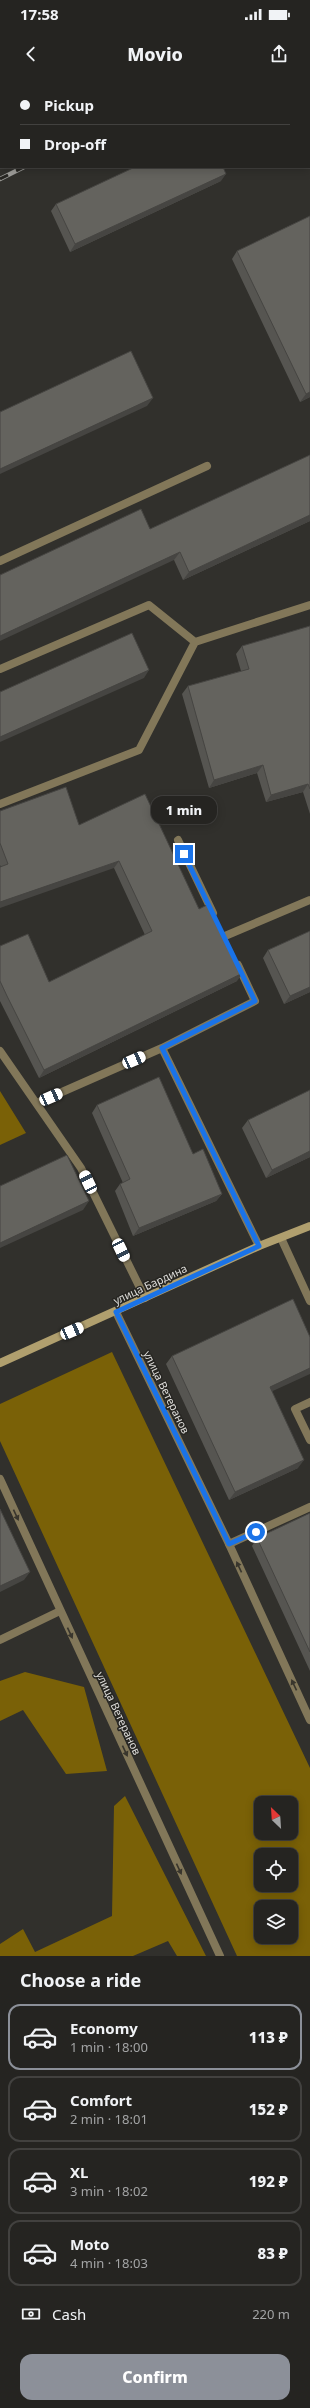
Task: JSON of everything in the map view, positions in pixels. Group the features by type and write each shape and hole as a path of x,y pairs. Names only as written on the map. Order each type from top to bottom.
{"street":[{"path":"0,561 208,466"},
{"path":"0,669 149,605 196,642"},
{"path":"0,804 139,750 196,642 310,605"},
{"path":"178,840 223,933 310,900"},
{"path":"37,1103 162,1048 255,1001 235,958"},
{"path":"162,1048 259,1246"},
{"path":"0,1051 81,1168 145,1298"},
{"name":"улица Бардина","path":"0,1363 116,1312 259,1246 310,1226"},
{"path":"281,1238 310,1301"},
{"name":"улица Ветеранов","path":"116,1312 229,1544 310,1720"},
{"path":"310,1402 296,1409 310,1440"},
{"name":"улица Ветеранов","path":"0,1479 220,1956"},
{"path":"229,1544 310,1507"},
{"path":"0,1640 60,1611"}],"shaded area":[{"path":"0,1091 26,1133 0,1145"},
{"path":"112,1352 310,1768 310,1956 237,1956 0,1441 0,1404"},
{"path":"25,1672 84,1687 107,1771 66,1774 23,1710 0,1721 0,1681"},
{"path":"125,1796 206,1956 177,1956 168,1941 133,1956 0,1956 0,1944 23,1929 35,1952 112,1916 114,1806"}],"building":[{"path":"133,168 223,168 226,174 75,244 56,204"},
{"path":"310,216 310,392 306,394 237,251"},
{"path":"131,351 153,398 0,469 0,412"},
{"path":"310,455 310,515 189,572 180,552 0,636 0,575 141,509 150,529"},
{"path":"310,626 310,789 308,784 271,795 263,765 214,780 188,686 249,669 242,646"},
{"path":"132,633 149,670 0,737 0,692"},
{"path":"66,787 79,825 145,794 199,909 209,904 243,973 44,1070 0,981 0,946 28,934 49,982 152,931 119,861 0,902 0,867 8,864 0,843 0,811"},
{"path":"310,931 310,987 290,996 268,950"},
{"path":"159,1077 193,1154 203,1149 222,1194 139,1228 120,1184 130,1179 97,1105"},
{"path":"310,1090 310,1151 272,1170 248,1120"},
{"path":"67,1155 89,1201 0,1243 0,1186"},
{"path":"293,1299 310,1337 310,1368 270,1387 304,1460 235,1492 172,1356"},
{"path":"0,1509 30,1572 0,1586"},
{"path":"310,1513 310,1652 257,1538"}],"railway":[{"path":"0,179 22,168"}],"route":[{"path":"184,854 225,936 255,1001 162,1048 259,1246 116,1312 229,1544 256,1532"}]}
